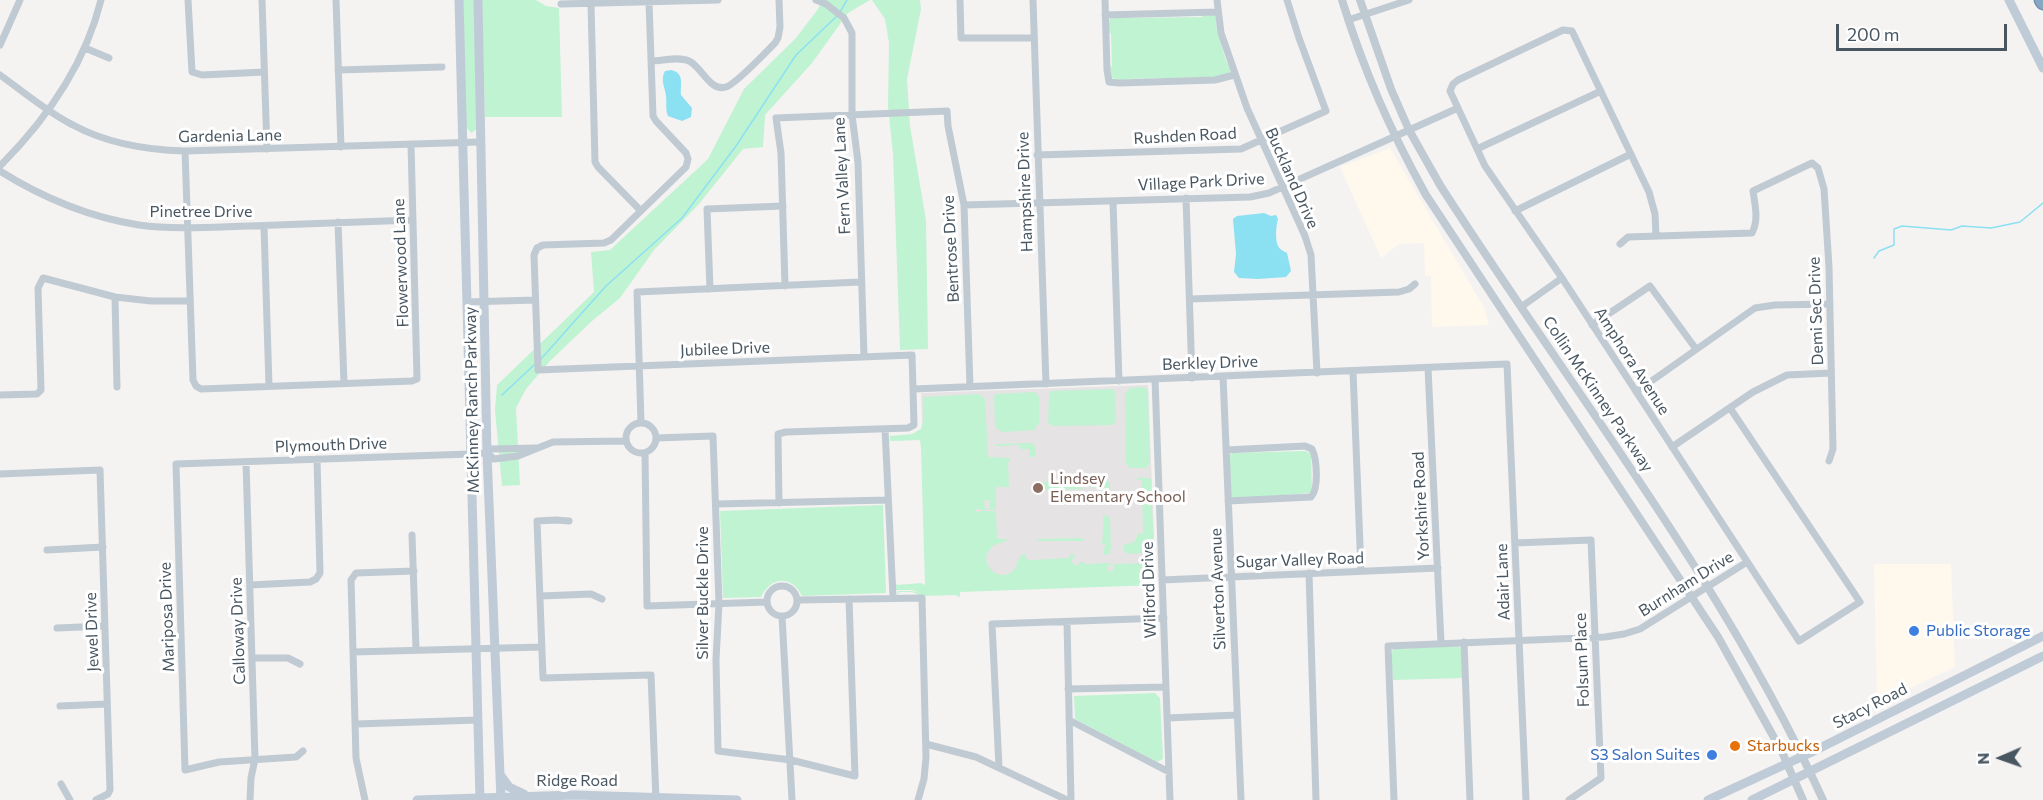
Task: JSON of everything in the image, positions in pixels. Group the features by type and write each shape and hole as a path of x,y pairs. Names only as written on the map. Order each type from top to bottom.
{"main road":[{"name":"McKinney Ranch Parkway","path":"459,0 480,799"},
{"name":"McKinney Ranch Parkway","path":"478,0 488,453 501,799"},
{"path":"2009,0 2043,68"},
{"name":"Stacy Road","path":"1708,800 1803,756 2043,636"},
{"name":"Stacy Road","path":"1752,800 2043,656"},
{"path":"1975,670 1983,686"},
{"path":"500,774 511,789 532,797"},
{"name":"Ridge Road","path":"417,800 575,795 737,800"}],"street":[{"path":"0,45 20,0"},
{"path":"0,166 30,135 58,98 85,48 101,0"},
{"path":"188,0 192,72 202,75 264,72"},
{"path":"262,0 267,149"},
{"path":"336,0 341,147"},
{"path":"561,4 718,0"},
{"path":"651,61 690,61 713,85 718,88 729,87 778,38 779,0"},
{"name":"Fern Valley Lane","path":"816,0 826,4 844,18 852,33 852,115 858,162 864,357"},
{"path":"960,0 962,38 1034,38"},
{"name":"Hampshire Drive","path":"1033,0 1046,384"},
{"path":"1105,0 1109,82 1119,84 1215,80 1234,75"},
{"name":"Buckland Drive","path":"1217,0 1221,33 1234,75 1260,142 1305,236 1311,255 1317,373"},
{"name":"Rushden Road","path":"1037,155 1241,149 1326,111 1287,0"},
{"name":"Collin McKinney Parkway","path":"1342,0 1375,95 1426,195 1739,672 1803,800"},
{"name":"Collin McKinney Parkway","path":"1360,0 1383,69 1409,130 1440,185 1707,586 1773,697 1823,800"},
{"path":"1348,20 1409,0"},
{"path":"467,302 535,300 534,255 537,248 543,245 604,243 611,240 686,167 688,159 686,153 653,116 649,2"},
{"path":"591,4 595,162 640,210"},
{"path":"1106,15 1217,12"},
{"name":"Amphora Avenue","path":"1601,91 1572,31 1567,29 1458,80 1450,91 1485,166 1562,278 1799,641 1860,602 1731,408"},
{"path":"85,48 109,58"},
{"path":"338,70 442,67"},
{"name":"Gardenia Lane","path":"0,75 72,125 113,141 154,150 480,142"},
{"path":"1477,149 1601,91 1650,192 1655,214 1656,236 1628,237 1620,244"},
{"name":"Village Park Drive","path":"964,205 1250,197 1282,189 1458,108"},
{"name":"Bentrose Drive","path":"852,115 947,111 964,205 970,387"},
{"path":"785,286 781,153 776,118 852,115"},
{"name":"Flowerwood Lane","path":"344,383 416,380 418,377 411,144"},
{"path":"185,151 193,380 196,386 201,388 344,383 338,222"},
{"path":"1515,211 1631,154"},
{"name":"Demi Sec Drive","path":"1656,236 1752,233 1756,226 1753,191 1812,163 1818,168 1824,189 1830,304 1833,449 1828,461"},
{"name":"Pinetree Drive","path":"0,171 30,189 61,203 96,216 140,225 264,226 413,220"},
{"path":"1186,198 1192,378"},
{"path":"1113,201 1119,381"},
{"path":"710,289 707,209 783,206"},
{"path":"264,226 269,386"},
{"path":"0,395 37,394 41,390 38,288 41,280 45,278 115,297 151,301 190,301"},
{"path":"1521,307 1562,278"},
{"path":"641,423 637,292 860,282"},
{"path":"1190,299 1399,292 1415,284"},
{"path":"1592,325 1650,286 1696,349"},
{"path":"115,297 117,387"},
{"name":"Jubilee Drive","path":"535,300 538,368 912,355 914,389"},
{"path":"1636,392 1755,308 1775,305 1830,304"},
{"name":"Berkley Drive","path":"914,389 1507,364"},
{"name":"Adair Lane","path":"1507,364 1526,800"},
{"name":"Yorkshire Road","path":"1428,368 1442,643"},
{"path":"1353,371 1361,571"},
{"path":"1672,447 1753,392 1787,375 1831,373"},
{"name":"Silverton Avenue","path":"1223,376 1241,800"},
{"name":"Wilford Drive","path":"1155,379 1170,800"},
{"path":"779,503 778,434 908,428 914,425 914,389"},
{"path":"638,423 650,425 656,438 654,447 640,454 631,450 625,441 629,428 638,423"},
{"path":"885,429 893,597"},
{"name":"Silver Buckle Drive","path":"656,438 713,436 719,603 716,660 718,751 791,760"},
{"name":"Plymouth Drive","path":"176,464 488,453 494,459 518,456 553,442 625,441"},
{"path":"1226,450 1305,446 1312,449 1315,455 1316,489 1311,496 1228,501"},
{"path":"645,453 647,606 767,602"},
{"path":"250,585 310,582 320,573 317,459"},
{"name":"Calloway Drive","path":"246,462 255,759 250,800"},
{"name":"Mariposa Drive","path":"176,464 185,770 219,762 255,759"},
{"name":"Jewel Drive","path":"0,474 100,470 109,793 96,800"},
{"path":"716,504 888,500"},
{"path":"569,521 537,521 543,678 651,675 657,798"},
{"path":"412,535 416,649"},
{"name":"Folsum Place","path":"1515,543 1591,540 1601,778 1573,799"},
{"path":"47,550 102,547"},
{"name":"Burnham Drive","path":"1394,800 1388,646 1624,634 1640,628 1747,562"},
{"name":"Sugar Valley Road","path":"1162,580 1438,568"},
{"path":"365,800 356,758 351,580 356,573 414,571"},
{"path":"1309,573 1316,800"},
{"path":"780,586 794,590 798,600 794,611 782,616 774,614 767,602 772,590 780,586"},
{"path":"540,596 591,594 602,599"},
{"path":"798,600 922,598 926,744 924,779 918,800"},
{"path":"791,760 855,776 849,599"},
{"path":"782,616 792,800"},
{"path":"999,767 992,624 1164,618"},
{"path":"926,744 976,757 1069,800 1067,622"},
{"path":"57,628 105,626"},
{"path":"1464,642 1470,800"},
{"path":"353,652 542,647"},
{"path":"252,658 288,658 300,664"},
{"path":"1068,690 1166,687"},
{"path":"60,706 107,704"},
{"path":"1167,718 1237,715"},
{"path":"356,724 478,720"},
{"path":"1069,720 1169,772"},
{"path":"255,759 296,757 303,751"},
{"path":"61,784 70,800"}],"shaded area":[{"path":"1390,148 1485,309 1489,325 1432,327 1431,276 1425,276 1424,243 1399,244 1381,258 1340,167"},
{"name":"Lindsey Elementary School","path":"1148,385 1156,584 935,592 928,585 921,393"},
{"path":"1874,564 1951,564 1955,667 1877,704"}],"green space":[{"path":"463,0 474,0 477,129 471,133 466,127"},
{"path":"482,0 536,0 546,6 559,8 562,117 485,117"},
{"path":"822,0 870,0 848,13 812,63 765,115 763,147 743,149 699,204 654,250 620,298 550,361 526,389 516,408 520,485 502,486 495,410 497,385 594,292 591,252 610,250 708,159 744,89 796,38"},
{"path":"872,0 920,0 921,9 907,79 910,126 926,220 928,349 900,350 893,154 888,106 889,43 885,19"},
{"path":"1204,14 1213,14 1216,17 1217,31 1226,61 1231,69 1229,74 1220,77 1126,79 1124,81 1111,78 1109,21 1111,17 1202,17"},
{"path":"1144,387 1148,391 1150,464 1146,468 1130,468 1126,464 1125,393 1130,388"},
{"path":"1113,389 1116,420 1113,425 1053,426 1048,423 1051,391"},
{"path":"1034,392 1039,396 1039,423 1036,430 1003,432 997,429 995,394"},
{"path":"979,394 985,399 988,457 1010,458 1008,462 1009,487 996,487 996,509 990,510 990,500 984,500 985,508 989,510 978,508 975,510 978,513 996,511 997,539 1008,539 993,546 987,554 988,566 997,574 1002,575 1014,570 1020,556 1026,553 1026,559 1032,560 1069,558 1071,553 1075,556 1071,562 1077,566 1081,561 1085,564 1111,563 1108,571 1113,571 1114,564 1150,563 1154,566 1155,585 960,592 960,597 955,595 921,596 912,592 900,592 897,595 898,591 913,591 921,594 913,590 895,590 895,580 897,585 921,583 925,585 921,449 920,440 890,441 890,436 912,434 921,429 923,397"},
{"path":"1032,443 1036,448 1035,457 1029,457 1029,449 1020,449 1020,445 996,446 996,444"},
{"path":"1305,451 1310,453 1311,457 1312,490 1310,493 1233,499 1231,497 1229,456 1232,453"},
{"path":"1138,477 1151,479 1154,552 1128,554 1124,551 1124,545 1134,542 1138,534 1143,533 1142,480 1137,480"},
{"path":"1090,480 1098,480 1100,484 1101,480 1110,483 1110,497 1107,498 1106,489 1102,484 1105,489 1105,498 1101,499 1101,488 1089,487"},
{"path":"1042,482 1081,483 1083,489 1045,490 1040,486"},
{"path":"883,505 886,593 802,596 793,584 782,581 770,585 761,597 723,598 720,511"},
{"path":"1105,515 1110,517 1111,550 1109,551 1111,554 1103,555 1105,544 1102,544 1103,517"},
{"path":"1083,538 1084,541 1037,541 1037,539"},
{"path":"1458,646 1462,649 1462,678 1393,680 1391,656 1393,649"},
{"path":"1155,693 1160,698 1163,759 1157,762 1075,719 1074,696"}],"water":[{"path":"671,70 680,76 681,95 692,108 691,117 682,121 668,116 667,113 663,77 665,71"},
{"path":"1264,213 1271,216 1276,215 1278,219 1277,243 1287,253 1291,271 1286,277 1239,278 1234,272 1236,254 1233,219 1237,216"}],"waterway":[{"path":"840,12 847,0"},
{"path":"540,360 606,286 682,218 736,146 796,55 837,16"},
{"path":"1874,258 1879,251 1894,245 1894,229 1902,226 1951,230 1962,226 1991,228 2020,222 2043,203"},
{"path":"502,395 534,365"}],"place":[{"name":"Lindsey Elementary School","path":"1038,488"},
{"name":"Public Storage","path":"1914,631"},
{"name":"Starbucks","path":"1735,746"},
{"name":"S3 Salon Suites","path":"1712,755"}]}
